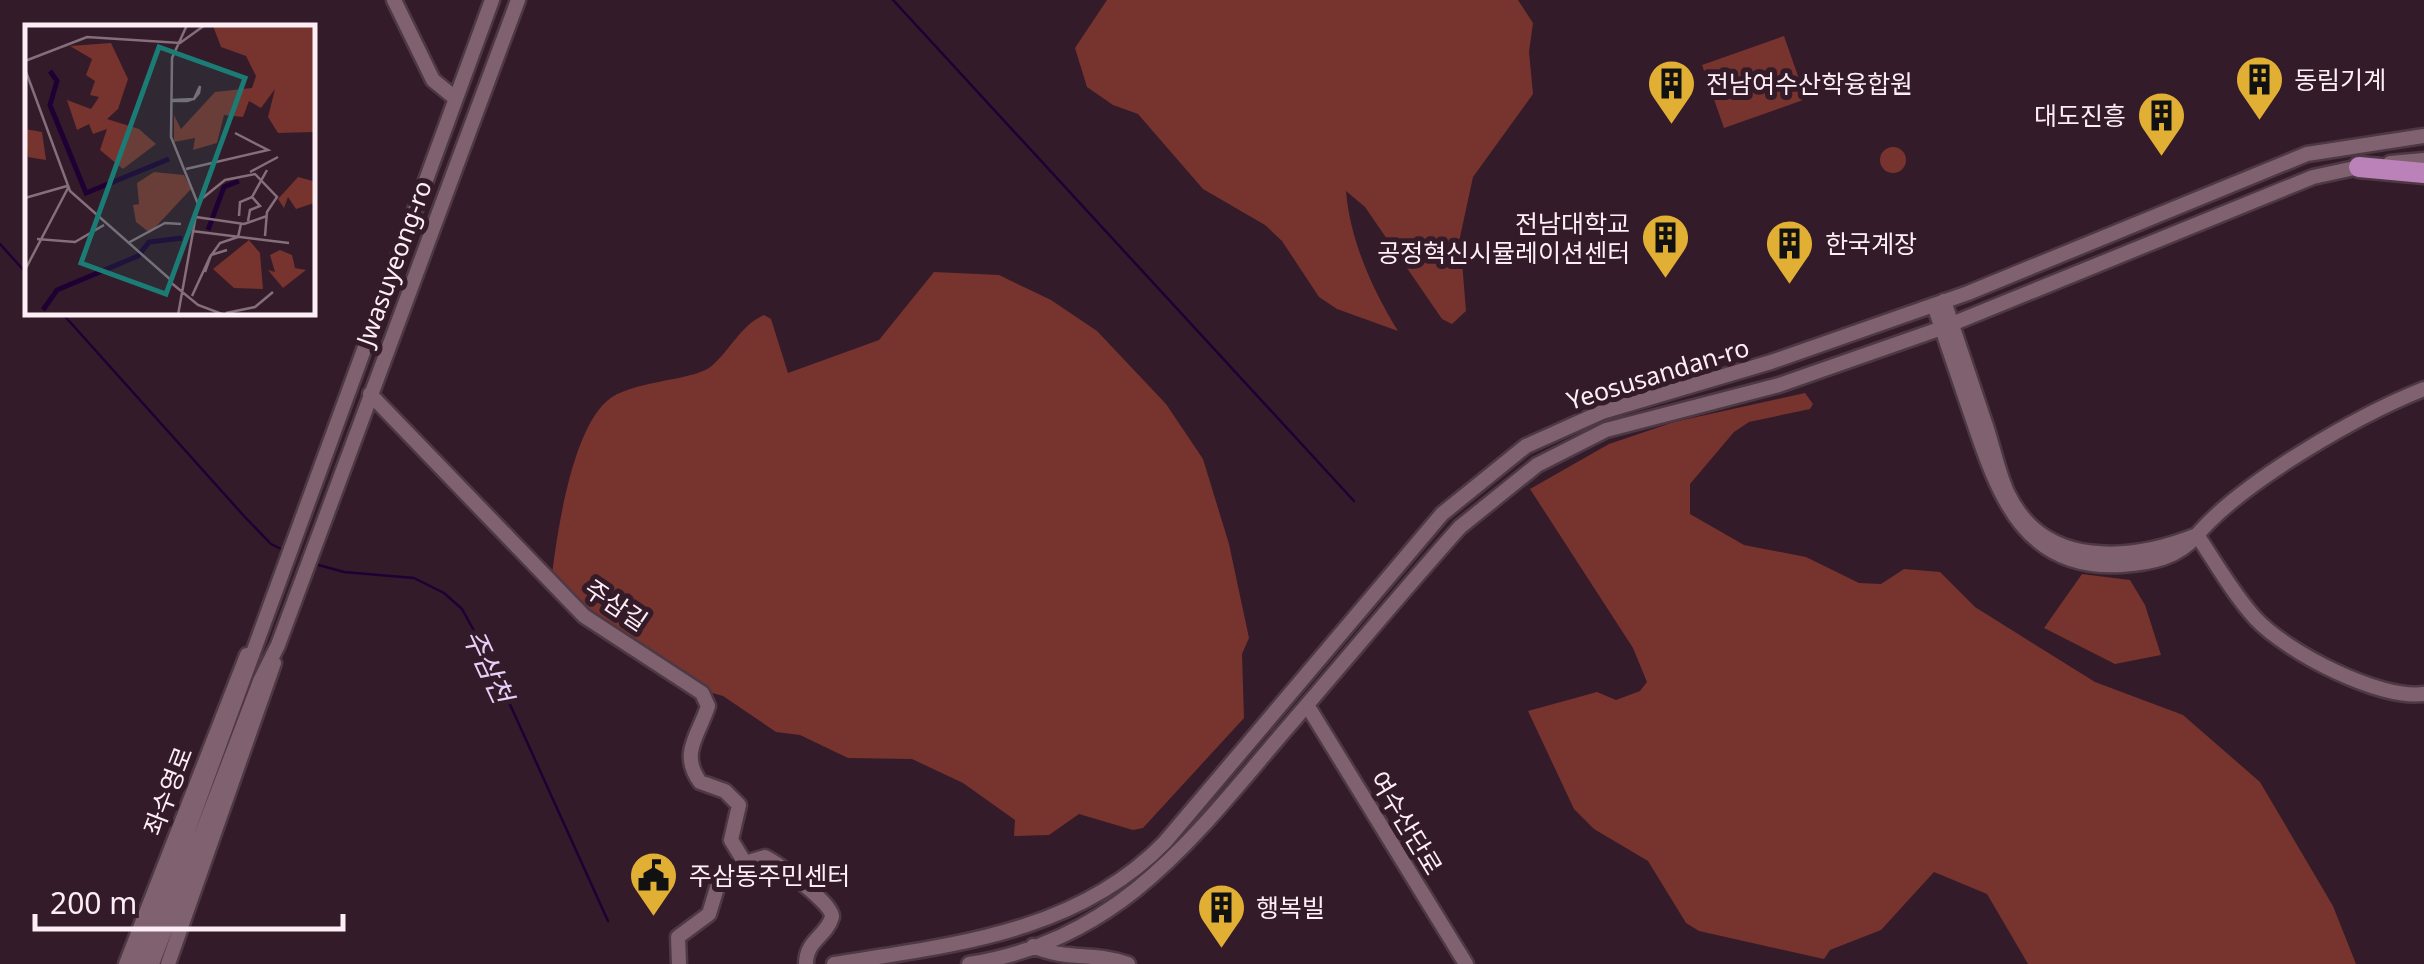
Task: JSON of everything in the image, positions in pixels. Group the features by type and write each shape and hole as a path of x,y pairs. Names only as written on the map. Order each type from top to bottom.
{"highway":[{"path":"2359,167 2424,173"}],"street":[{"path":"394,0 432,80 454,98"},
{"name":"Jwasuyeong-ro","path":"283,562 492,0"},
{"name":"Jwasuyeong-ro","path":"304,576 518,0"},
{"path":"2400,137 2424,128"},
{"name":"Yeosusandan-ro","path":"834,964 986,939 1026,926 1091,897 1158,848 1442,514 1513,455 1602,412 1770,362 1939,303 2306,154 2424,136"},
{"name":"Yeosusandan-ro","path":"969,964 1033,946 1106,910 1163,870 1460,527 1537,465 1606,430 1779,385 1947,326 2280,190 2359,167 2424,160"},
{"path":"1939,303 1990,472 2007,510 2032,537 2056,554 2114,565 2172,555 2212,518 2314,446 2364,416 2424,389"},
{"name":"주삼길","path":"370,394 584,616 702,693 708,706 689,749 690,762 700,782 725,791 739,805 732,840 745,862"},
{"path":"2197,535 2249,610 2282,640 2378,690 2424,694"},
{"name":"좌수영로","path":"139,964 217,759 283,562"},
{"name":"좌수영로","path":"152,964 304,576"},
{"name":"좌수영로","path":"126,964 237,672 257,636"},
{"name":"좌수영로","path":"168,964 269,686 278,645"},
{"name":"여수산단로","path":"1308,705 1466,964"},
{"path":"679,964 678,937 707,916 714,887 745,862 769,858 792,880 828,902 832,918 808,945 806,964"},
{"path":"1026,926 1033,946 1059,957 1105,957 1128,964"}],"shaded area":[{"path":"1107,0 1518,0 1533,23 1529,52 1533,94 1473,177 1460,237 1466,311 1452,324 1442,319 1365,207 1346,191 1352,228 1364,264 1398,331 1337,309 1319,297 1282,241 1265,225 1203,189 1138,114 1113,105 1087,87 1075,48"},
{"path":"1784,36 1806,99 1724,128 1702,65"},
{"path":"1893,147 1902,151 1906,160 1902,169 1893,173 1884,169 1880,160 1884,151"},
{"path":"934,272 999,275 1051,300 1097,331 1166,404 1203,459 1229,544 1249,638 1242,654 1244,718 1143,828 1133,830 1079,814 1049,835 1014,836 1015,820 963,783 912,759 848,758 800,735 776,732 723,696 698,689 551,584 561,514 575,460 594,416 607,401 629,389 709,368 748,326 764,315 771,319 788,373 879,340"},
{"path":"1805,393 1813,404 1810,409 1749,422 1734,432 1690,484 1690,514 1744,545 1806,557 1859,583 1881,584 1904,569 1940,572 1975,607 2095,682 2183,715 2260,782 2333,906 2356,964 2028,964 1987,894 1934,872 1881,930 1830,950 1824,959 1699,931 1686,923 1648,861 1594,829 1574,809 1528,711 1597,692 1616,700 1640,691 1647,682 1633,648 1530,489 1609,444 1674,422"},
{"path":"2082,574 2130,580 2145,605 2161,655 2115,664 2044,628"}],"waterway":[{"path":"893,0 1354,501"},
{"name":"주삼천","path":"0,244 25,272"},
{"name":"주삼천","path":"64,315 244,516 271,544 285,551"},
{"name":"주삼천","path":"315,564 344,572 414,578 444,593 462,609 489,658 608,921"}],"place":[{"name":"동림기계","path":"2259,122"},
{"name":"전남여수산학융합원","path":"1671,126"},
{"name":"대도진흥","path":"2161,158"},
{"name":"전남대학교 공정혁신시뮬레이션센터","path":"1665,280"},
{"name":"한국계장","path":"1790,286"},
{"name":"주삼동주민센터","path":"654,918"},
{"name":"행복빌","path":"1221,950"}]}
